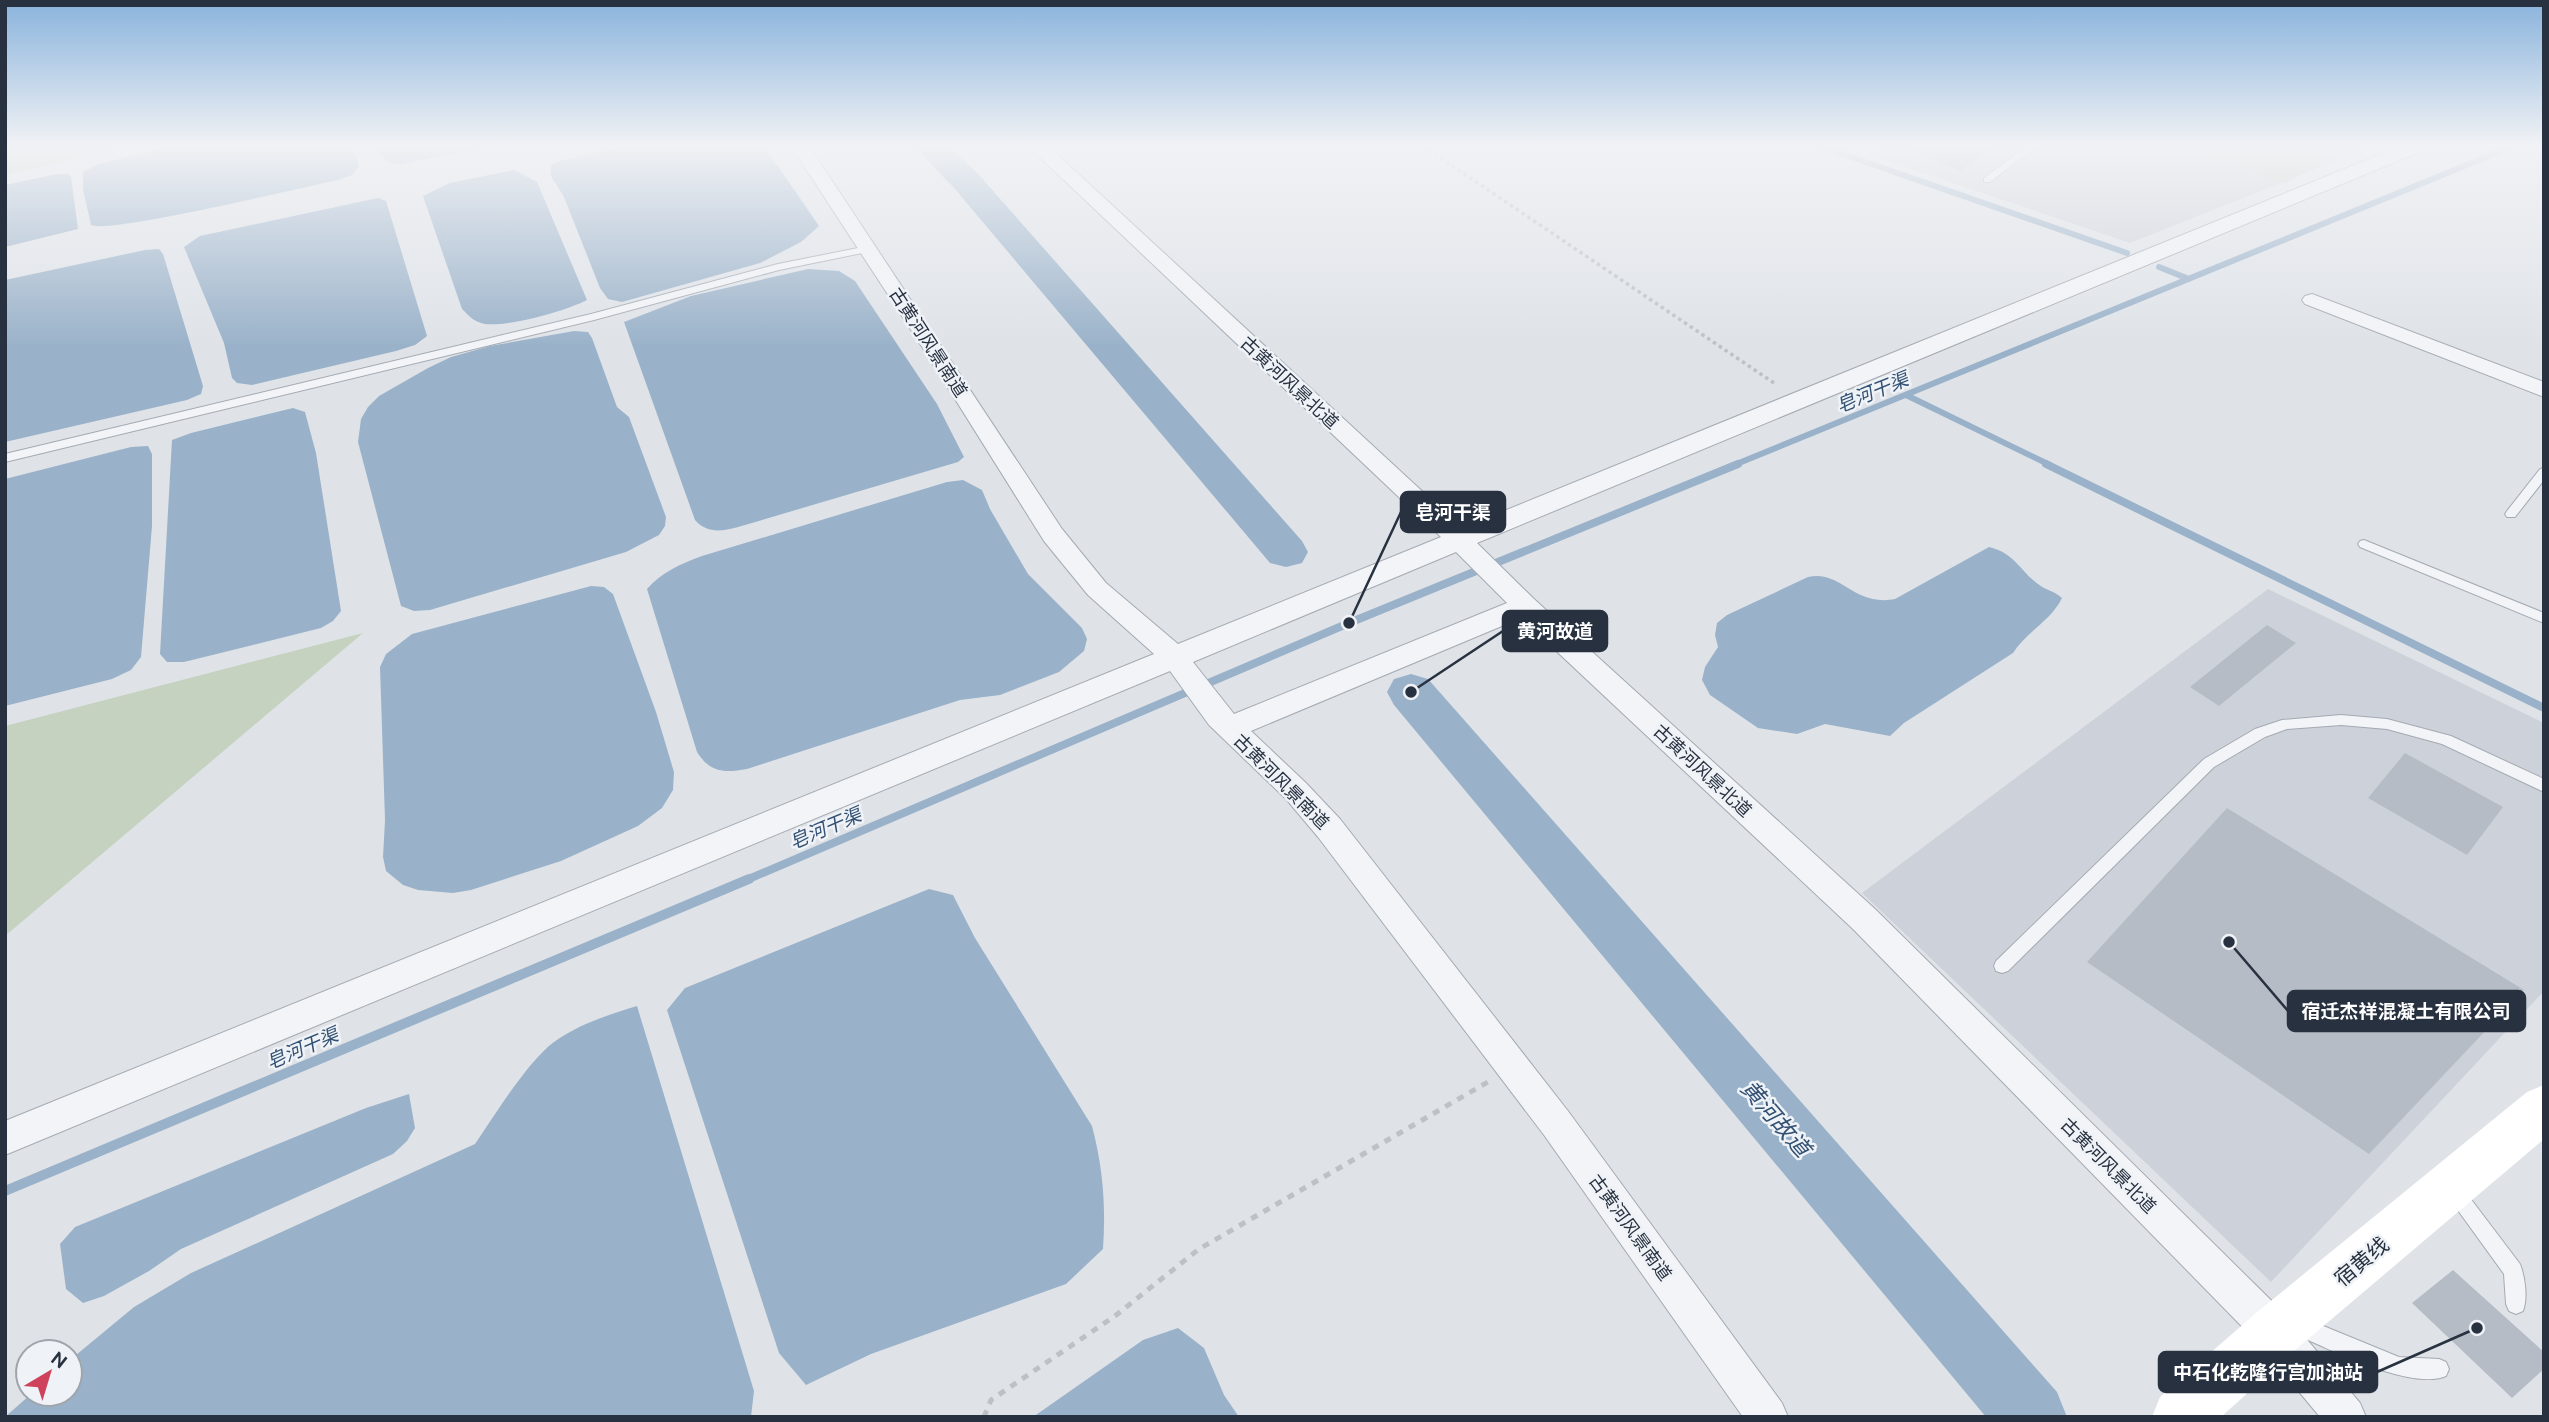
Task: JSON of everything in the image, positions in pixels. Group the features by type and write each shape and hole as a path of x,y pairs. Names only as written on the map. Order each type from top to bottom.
{"main road":[{"name":"宿黄线","path":"2180,1417 2266,1340 2544,1108"}],"street":[{"name":"古黄河风景南道","path":"844,212 1053,534 1097,589 1174,656 1230,728 1296,791 1329,828 1513,1068 1768,1417"},
{"name":"古黄河风景北道","path":"1108,212 1864,919 2266,1340 2346,1417"},
{"path":"5,1138 1174,656 1464,545 1801,401 2257,212"},
{"path":"2312,300 2544,390"},
{"path":"1230,728 1520,600"}],"lane":[{"path":"5,458 594,317 778,267 868,249"},
{"path":"2511,514 2544,472"},
{"path":"2364,544 2544,618"},
{"path":"2002,966 2209,763 2241,743 2287,724 2341,720 2387,724 2446,740 2544,786"},
{"path":"2451,1186 2513,1271 2516,1304"},
{"path":"2266,1340 2399,1367 2439,1369"}],"path":[{"path":"1521,212 1801,401"},
{"path":"984,1417 991,1400 1115,1316 1199,1249 1513,1068"}],"shaded area":[{"path":"2039,212 2207,212 2130,243"},
{"path":"2268,589 2544,723 2544,991 2271,1282 1862,893"}],"green space":[{"path":"363,633 5,936 5,726"}],"water":[{"path":"5,212 76,212 78,229 5,247"},
{"path":"88,212 190,212 133,223 91,225"},
{"path":"311,212 389,212 427,336 415,345 396,351 252,385 237,383 232,378 224,343 184,247 200,236"},
{"path":"429,212 550,212 587,300 537,317 495,324 475,320 462,309"},
{"path":"570,212 810,212 819,226 801,242 760,263 622,302 608,299 600,288"},
{"path":"159,249 163,254 203,386 201,394 187,400 5,442 5,280"},
{"path":"808,269 839,271 855,281 937,404 964,457 958,462 738,527 725,530 706,528 695,520 624,322 691,296"},
{"path":"574,331 588,332 592,338 617,407 629,417 666,517 665,526 659,535 626,552 430,610 414,611 401,606 358,442 361,419 368,407 379,396 451,357 490,346"},
{"path":"293,408 305,412 316,453 341,611 333,621 321,628 184,662 167,662 160,654 172,440"},
{"path":"148,446 152,454 152,526 141,657 131,670 112,679 5,706 5,479 131,447"},
{"path":"963,480 982,490 990,509 1028,574 1082,628 1087,639 1084,651 1059,672 1000,695 960,700 747,769 725,771 707,764 697,752 647,589 672,569 702,556 947,482"},
{"path":"1989,547 2011,558 2038,584 2062,598 2052,613 2013,653 1904,723 1890,736 1825,724 1797,734 1758,728 1710,695 1702,680 1705,667 1718,647 1715,635 1717,623 1727,615 1808,577 1830,579 1868,598 1895,599"},
{"path":"591,586 604,587 613,594 656,712 674,772 673,790 662,808 638,826 561,861 471,890 453,893 418,890 403,885 386,871 383,857 385,820 380,667 386,654 412,634"},
{"path":"929,889 953,895 975,938 1092,1126 1103,1187 1103,1249 1066,1284 871,1354 806,1385 779,1353 667,1010 685,988"},
{"path":"637,1006 754,1391 751,1417 5,1417 15,1408 84,1408 84,1348 134,1307 191,1273 475,1144 501,1104 544,1051 564,1036"},
{"path":"409,1094 415,1128 407,1141 393,1154 181,1249 149,1271 104,1296 83,1303 66,1289 60,1244 75,1227 366,1108"},
{"path":"1178,1328 1204,1348 1224,1395 1239,1417 1033,1417 1143,1340"}],"building":[{"path":"2267,625 2296,643 2219,706 2190,687"},
{"path":"2405,753 2503,807 2467,855 2368,798"},
{"path":"2227,808 2524,990 2369,1154 2087,962"},
{"path":"2453,1270 2544,1352 2544,1369 2512,1398 2412,1303"}],"waterway":[{"name":"黄河故道","path":"993,212 1286,552"},
{"path":"2010,212 2127,253"},
{"name":"皂河干渠","path":"2189,279 2351,212"},
{"path":"2159,267 2189,279"},
{"name":"皂河干渠","path":"1734,465 2189,279"},
{"path":"1906,395 2050,465"},
{"name":"皂河干渠","path":"744,881 1349,623 1738,464"},
{"path":"2046,464 2544,708"},
{"name":"黄河故道","path":"1411,692 2032,1417"},
{"name":"皂河干渠","path":"5,1191 749,879"}],"place":[{"name":"皂河干渠","path":"1349,623"},
{"name":"黄河故道","path":"1411,692"},
{"name":"宿迁杰祥混凝土有限公司","path":"2229,942"},
{"name":"中石化乾隆行宫加油站","path":"2477,1328"}]}
